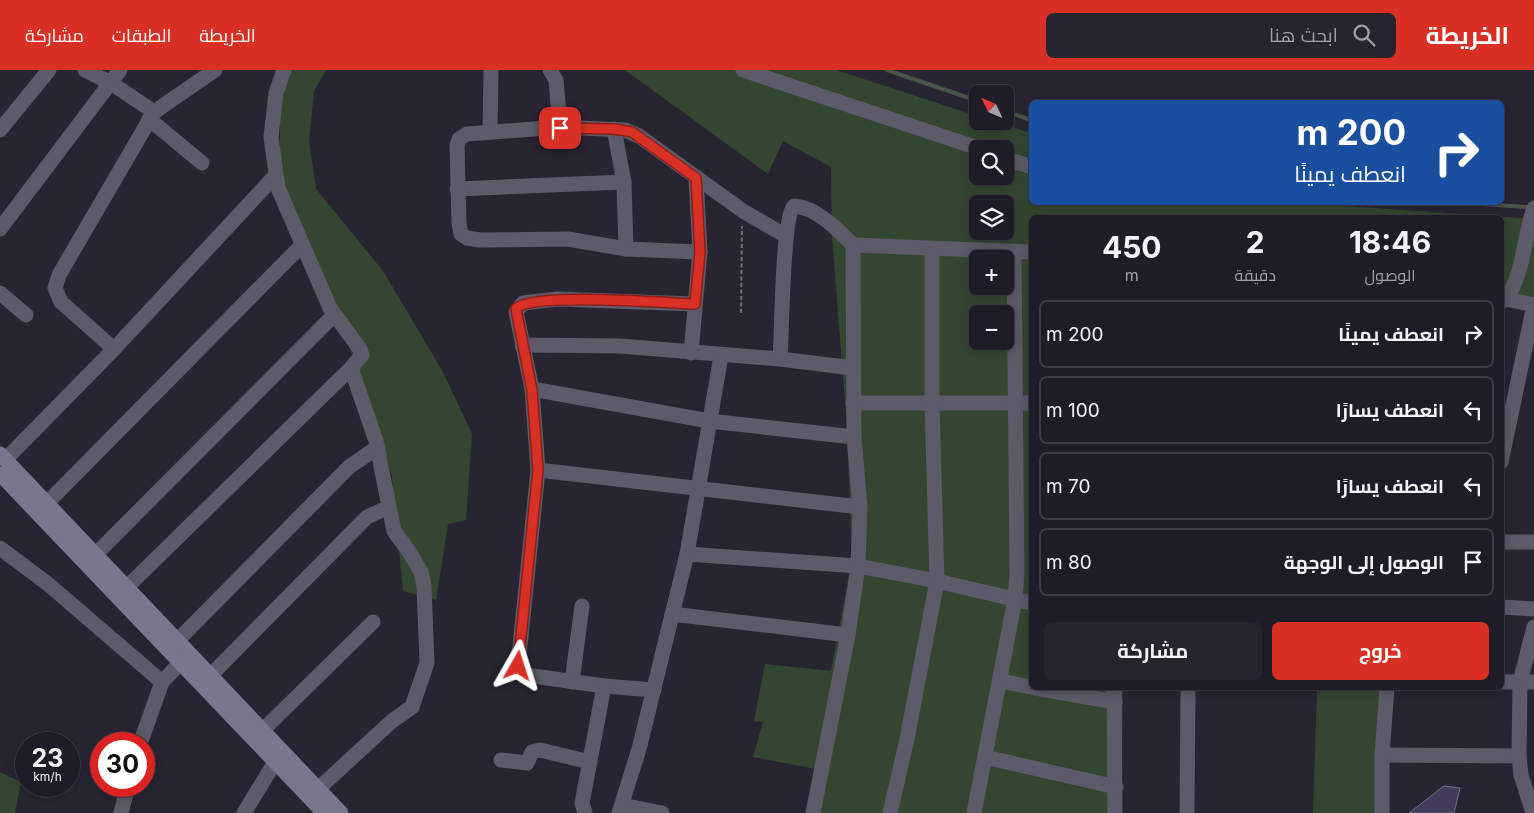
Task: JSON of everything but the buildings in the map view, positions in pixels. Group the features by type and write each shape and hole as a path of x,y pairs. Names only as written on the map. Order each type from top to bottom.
{"street":[{"path":"0,130 49,70"},
{"path":"85,70 111,82 152,116 202,163"},
{"path":"0,229 120,70"},
{"path":"114,348 60,302 55,288 59,275 152,116 216,70"},
{"path":"127,588 360,359 360,349 334,315 302,245 275,176 272,138 273,113 276,93 284,70"},
{"path":"490,131 492,70"},
{"path":"550,70 556,80 560,128"},
{"path":"743,70 969,145"},
{"path":"700,252 626,249 568,239 480,240 467,238 461,234 457,145 459,139 467,134 490,131 560,128 614,129 639,136 743,211 786,236"},
{"path":"614,129 624,182 626,249"},
{"path":"1014,161 1029,166"},
{"path":"275,176 114,348 3,456 178,640 185,658 210,675 341,813"},
{"path":"690,353 700,252 696,178"},
{"path":"458,189 624,182"},
{"path":"780,359 786,236 792,208 796,205 802,206 835,227 853,245 969,250"},
{"path":"1504,448 1534,305 1504,300 1515,283 1526,233 1534,208"},
{"path":"47,503 302,245"},
{"path":"814,813 848,635 858,566 860,507 853,403 853,245"},
{"path":"890,813 907,739 937,581 932,403 932,249"},
{"path":"974,813 1015,599 1024,403 1014,252 1029,252"},
{"path":"0,294 26,315"},
{"path":"654,690 604,686 526,675 520,671 518,666 538,470 532,390 516,312 523,303 557,299 695,304"},
{"path":"96,554 334,315"},
{"path":"522,345 620,346 721,356 780,359 853,368"},
{"path":"662,813 620,809 654,690 687,554 721,356"},
{"path":"318,789 392,721 412,707 423,679 427,656 424,586 417,563 394,531 378,447 351,368"},
{"path":"532,390 709,421 854,437"},
{"path":"853,403 1024,403"},
{"path":"178,640 349,467 378,447"},
{"path":"538,470 860,507"},
{"path":"0,474 185,658 275,762 324,813"},
{"path":"210,675 367,517 389,507"},
{"path":"1504,542 1534,542"},
{"path":"0,548 48,584 162,682"},
{"path":"687,554 858,566 937,581 1029,602"},
{"path":"572,682 582,606"},
{"path":"1504,608 1534,608"},
{"path":"672,614 848,635"},
{"path":"263,730 373,622"},
{"path":"1533,813 1521,776 1519,756 1534,627"},
{"path":"144,732 162,682 185,658"},
{"path":"1000,681 1029,687"},
{"path":"1504,682 1527,682"},
{"path":"585,813 582,803 604,686"},
{"path":"1058,690 1114,695 1115,813"},
{"path":"1187,813 1188,690"},
{"path":"1382,813 1382,755 1387,690"},
{"path":"501,760 527,763 532,752 540,750 590,762"},
{"path":"1382,755 1519,756"},
{"path":"985,757 1116,787"},
{"path":"244,813 275,762"},
{"path":"121,813 125,797"}],"path":[{"path":"741,313 743,211"}],"green space":[{"path":"286,70 326,70 314,91 309,141 316,189 383,271 443,372 472,434 466,520 448,524 436,600 403,591 392,476 365,386 280,177 280,101"},
{"path":"625,70 836,70 969,113 969,130 1014,130 1014,127 1029,132 1029,205 1332,205 1476,215 1029,215 1029,690 1123,690 1121,813 807,813 816,769 753,757 763,722 754,721 765,664 831,671 852,559 847,427 832,237 831,167 783,141 768,174"},
{"path":"1504,217 1534,219 1534,300 1504,299"},
{"path":"1317,690 1382,690 1379,813 1313,813"},
{"path":"0,772 15,779 15,797 18,797 15,813 0,813"}],"waterway":[{"path":"887,70 969,98"},
{"path":"1014,114 1029,119"},
{"path":"1497,205 1527,207"}],"route":[{"path":"518,666 538,470 532,390 516,309 523,303 557,299 695,304 700,252 696,178 632,132 614,129 560,128"}]}
